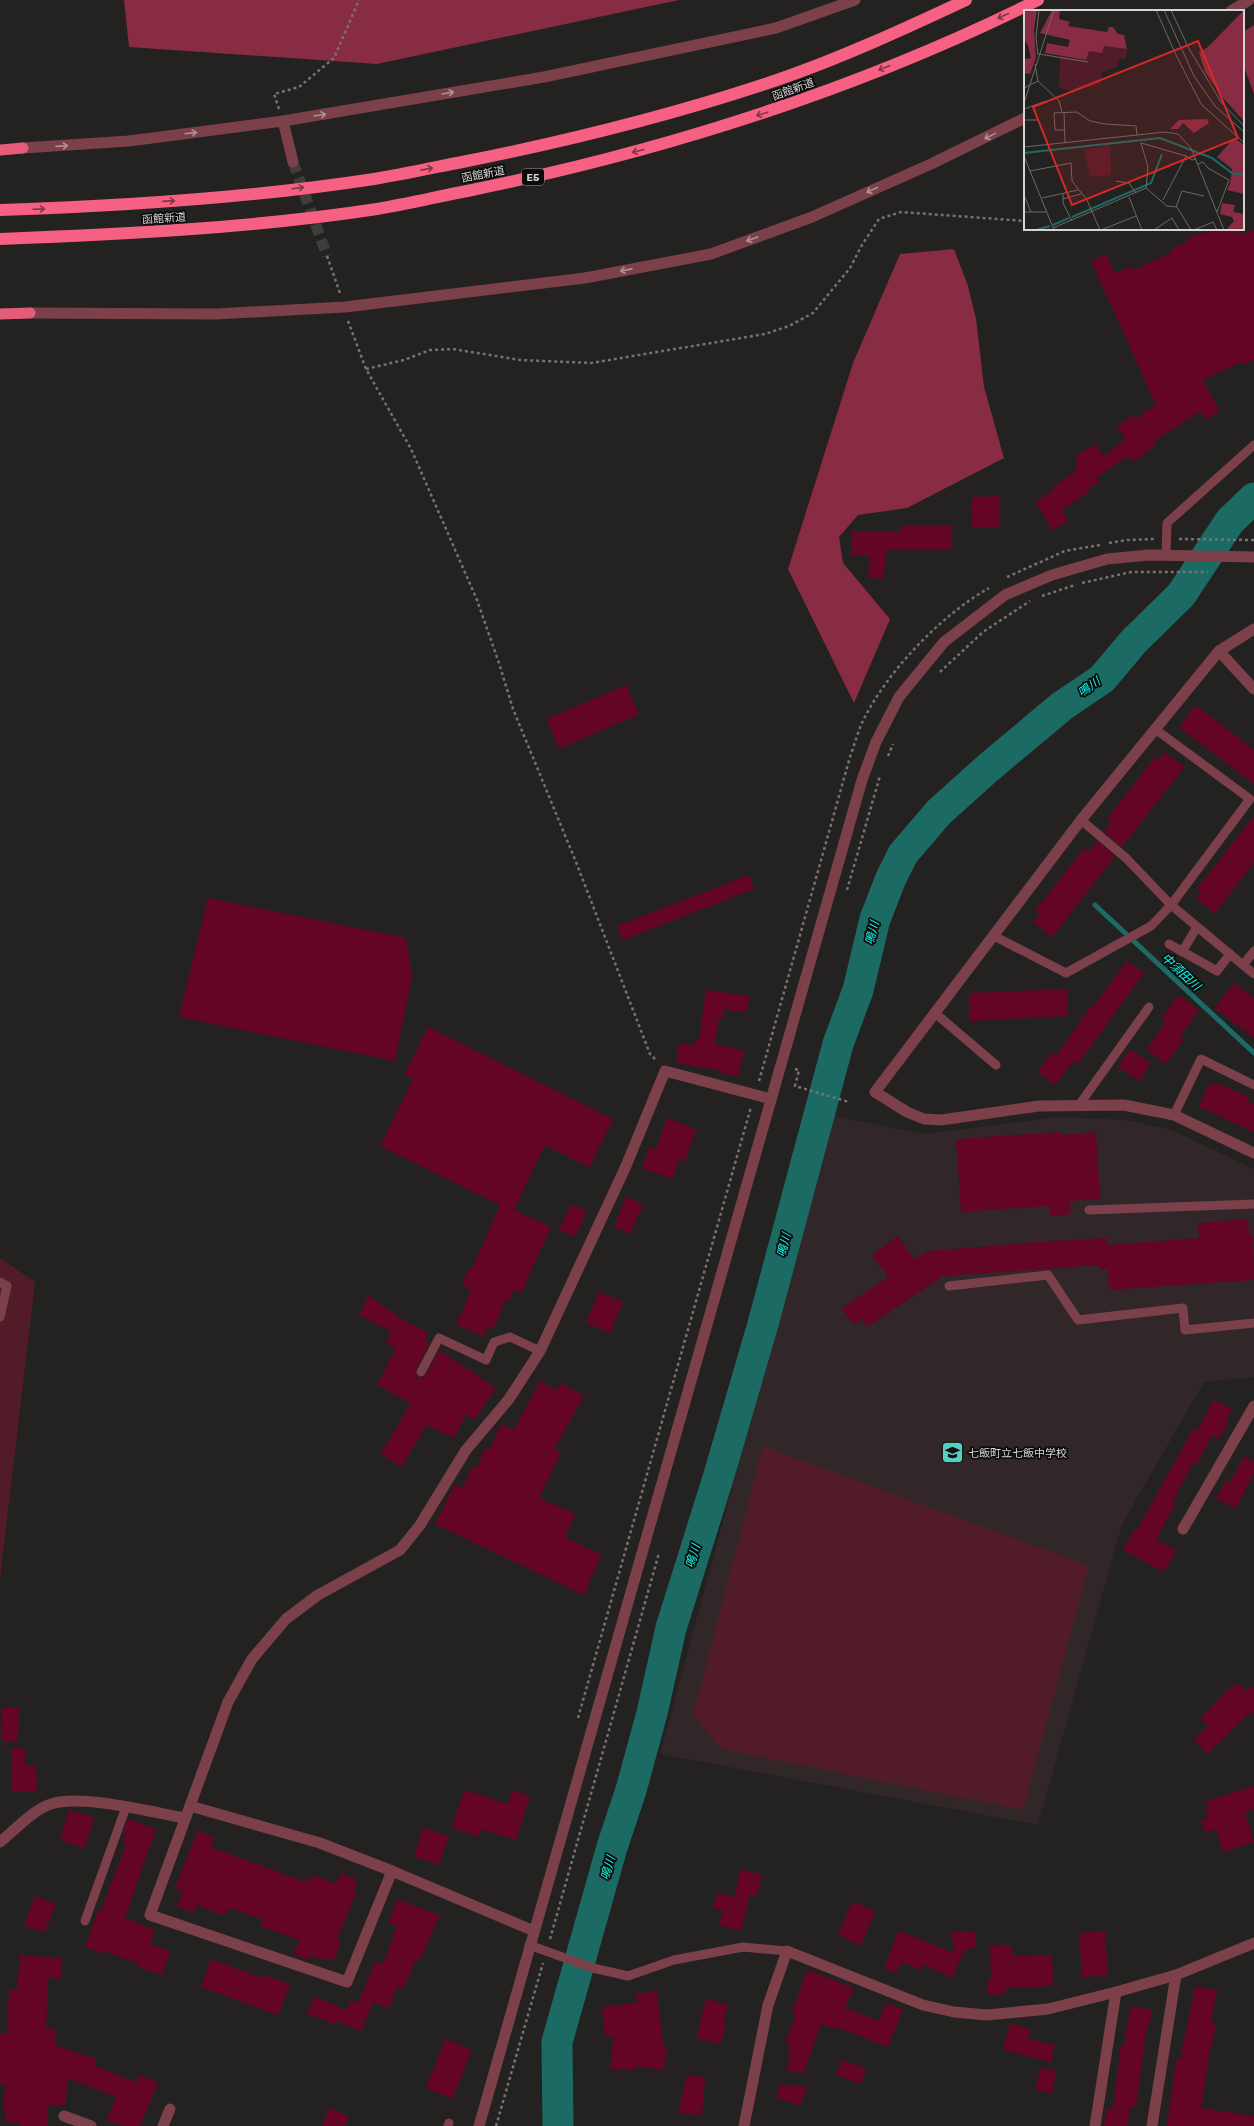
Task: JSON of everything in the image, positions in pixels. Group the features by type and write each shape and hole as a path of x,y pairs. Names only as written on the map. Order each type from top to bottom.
{"highway":[{"name":"函館新道","path":"0,210 75,208 223,197 375,179 521,150 654,117 778,79 904,29 966,0"},
{"name":"函館新道","path":"0,239 222,227 377,209 524,179 656,146 792,104 914,56 1038,0"},
{"path":"0,150 23,148"},
{"path":"0,314 30,314"}],"street":[{"path":"23,148 129,141 283,121 544,77 776,28 855,0"},
{"path":"1234,10 1250,0"},
{"path":"30,314 216,314 345,308 585,278 711,254 812,217 931,164 1024,118"},
{"path":"283,121 293,162"},
{"path":"479,2126 862,780 876,742 899,697 944,642 1005,595 1052,575 1107,559 1149,555 1254,557"},
{"path":"1254,629 1219,650 1081,820 875,1092 907,1112 924,1119 941,1120 1039,1106 1124,1105 1174,1115 1254,1153"},
{"path":"1219,650 1254,689"},
{"path":"392,1871 347,1982 150,1915 184,1818 190,1806 228,1702 252,1659 286,1619 318,1596 400,1550 420,1525 466,1450 509,1399 540,1352 626,1166 665,1071 771,1099"},
{"path":"1183,1529 1254,1406"},
{"path":"0,1842 28,1819 51,1804 72,1801 126,1807 184,1818"},
{"path":"190,1806 320,1843 392,1871 534,1932"},
{"path":"744,2126 768,2005 787,1951 923,2005 954,2012 987,2015 1048,2009 1116,1992 1176,1975 1254,1943"},
{"path":"1152,2126 1176,1975"},
{"path":"1095,2126 1116,1992"},
{"path":"163,2126 170,2109"},
{"path":"64,2116 91,2126"}],"lane":[{"path":"1166,555 1167,523 1254,445"},
{"path":"994,936 1066,973 1151,926 1171,905 1250,799 1155,729"},
{"path":"1081,820 1126,858 1171,905 1254,974"},
{"path":"1182,952 1197,927"},
{"path":"1169,944 1217,971 1230,954"},
{"path":"1243,965 1254,951"},
{"path":"1079,1105 1149,1007"},
{"path":"935,1014 996,1065"},
{"path":"1174,1115 1201,1059 1254,1085"},
{"path":"1089,1210 1254,1204"},
{"path":"949,1286 1048,1275 1078,1320 1183,1308 1185,1330 1254,1322"},
{"path":"0,1282 7,1286 0,1317"},
{"path":"421,1372 439,1338 486,1360 494,1342 510,1338 540,1352"},
{"path":"85,1921 126,1807"},
{"path":"530,1945 594,1968 628,1976 674,1960 743,1947 787,1951"}],"path":[{"path":"283,121 274,94 299,87 334,58 358,0"},
{"path":"366,369 404,360 430,350 453,349 520,360 591,363 765,334 789,326 813,313 850,268 879,220 901,212 1024,221"},
{"path":"327,256 345,308 349,328 366,369 411,449 477,600 513,709 576,862 626,996 650,1054 665,1071"},
{"path":"1186,539 1254,540"},
{"path":"1040,597 1079,583 1131,572 1170,572"},
{"path":"936,677 983,632 1008,614 1033,600"},
{"path":"885,762 894,740"},
{"path":"847,892 882,769"},
{"path":"791,1084 798,1061"},
{"path":"796,1069 798,1070 795,1086 849,1102"},
{"path":"496,2126 659,1552"}],"shaded area":[{"path":"124,0 679,0 377,64 129,47"},
{"path":"1254,25 1254,94 1244,67 1244,31"},
{"path":"954,249 968,286 976,319 984,387 1004,458 907,508 858,515 839,537 843,563 890,619 854,703 788,569 853,363 900,254"},
{"name":"七飯町立七飯中学校","path":"833,1116 924,1134 1059,1117 1126,1120 1171,1130 1254,1169 1254,1377 1204,1382 1122,1524 1038,1825 660,1754"},
{"path":"0,1258 35,1282 0,1579"},
{"path":"763,1446 1089,1566 1023,1810 721,1749 693,1715"}],"building":[{"path":"1254,229 1254,360 1243,365 1241,362 1203,380 1220,411 1205,420 1201,411 1153,442 1156,445 1134,462 1128,456 1096,478 1099,482 1088,489 1090,491 1062,510 1068,521 1053,530 1035,502 1054,490 1052,487 1077,471 1074,467 1079,464 1075,457 1095,444 1103,456 1126,439 1117,427 1132,415 1135,419 1156,405 1091,261 1106,254 1115,273 1132,266 1134,270 1172,252 1171,249 1189,241 1187,238 1200,233 1201,235 1214,230 1218,230 1220,234 1229,230 1240,230 1242,235"},
{"path":"999,496 999,527 972,528 971,497"},
{"path":"901,525 952,525 952,549 887,549 883,579 868,577 870,556 851,556 851,531 901,531"},
{"path":"626,685 639,714 559,749 547,719"},
{"path":"1196,705 1254,750 1254,784 1179,727"},
{"path":"1165,752 1184,767 1122,847 1104,832 1111,823 1107,819 1155,757 1159,760"},
{"path":"1254,816 1254,862 1215,913 1196,898 1200,893 1196,890"},
{"path":"1097,841 1115,856 1052,937 1033,922 1039,914 1035,911 1084,848 1089,852"},
{"path":"749,875 754,889 623,940 617,926"},
{"path":"208,898 406,938 412,977 395,1061 179,1017"},
{"path":"1127,961 1144,973 1078,1064 1073,1061 1055,1085 1038,1072 1052,1052 1056,1056 1091,1006 1093,1007"},
{"path":"1234,983 1254,998 1254,1038 1215,1008"},
{"path":"1067,989 1068,1016 969,1021 969,993"},
{"path":"706,990 749,996 747,1012 724,1010 723,1017 719,1017 715,1044 744,1051 738,1077 719,1072 719,1070 676,1063 679,1043 694,1046 695,1039 699,1040"},
{"path":"1178,995 1199,1010 1180,1037 1183,1040 1166,1064 1146,1049 1166,1022 1161,1019"},
{"path":"428,1027 613,1119 589,1167 545,1145 514,1210 551,1227 521,1293 514,1290 509,1300 506,1299 493,1329 488,1326 484,1336 456,1325 471,1289 462,1285 469,1268 472,1269 500,1205 380,1146 413,1079 404,1075"},
{"path":"1130,1049 1151,1063 1139,1081 1118,1067"},
{"path":"1209,1083 1216,1086 1218,1083 1249,1097 1248,1101 1254,1104 1254,1132 1199,1107"},
{"path":"667,1118 696,1129 685,1161 679,1159 672,1179 642,1168 649,1147 656,1149"},
{"path":"1061,1132 1062,1135 1096,1132 1100,1199 1070,1201 1071,1214 1050,1216 1049,1206 961,1212 956,1139"},
{"path":"626,1197 643,1204 630,1234 614,1227"},
{"path":"571,1204 587,1211 575,1237 559,1230"},
{"path":"1248,1219 1249,1235 1253,1234 1254,1280 1109,1290 1108,1269 1100,1270 1100,1265 943,1276 867,1327 862,1319 853,1325 842,1308 888,1277 872,1255 898,1236 914,1259 927,1251 1051,1241 1107,1238 1107,1245 1199,1238 1198,1223"},
{"path":"599,1292 623,1302 610,1333 586,1323"},
{"path":"368,1296 382,1304 381,1306 395,1313 394,1315 428,1333 425,1340 429,1343 416,1370 418,1377 422,1378 426,1375 439,1350 496,1388 474,1420 466,1414 454,1438 427,1425 401,1467 381,1454 411,1403 377,1385 396,1348 386,1343 391,1332 390,1331 359,1315"},
{"path":"540,1381 556,1390 560,1383 584,1396 554,1449 561,1452 539,1498 575,1514 565,1537 601,1555 584,1595 435,1524 455,1484 463,1488 472,1467 476,1469 485,1448 489,1450 501,1424 514,1430"},
{"path":"1214,1399 1232,1409 1226,1420 1229,1421 1219,1439 1212,1435 1196,1465 1193,1463 1173,1501 1176,1502 1156,1540 1176,1550 1164,1572 1123,1550 1135,1529 1137,1530 1193,1429 1197,1431"},
{"path":"1244,1456 1254,1462 1254,1473 1236,1508 1216,1499 1226,1480 1230,1482"},
{"path":"1240,1683 1243,1690 1254,1687 1254,1712 1247,1715 1208,1754 1194,1740 1208,1725 1200,1719 1227,1690"},
{"path":"2,1707 19,1707 18,1742 1,1742"},
{"path":"11,1747 26,1749 25,1766 36,1766 37,1791 11,1791"},
{"path":"1254,1786 1254,1809 1245,1812 1254,1842 1223,1852 1216,1829 1205,1833 1201,1820 1208,1818 1205,1809 1208,1808 1206,1801"},
{"path":"464,1790 508,1804 512,1790 530,1796 516,1840 481,1829 479,1837 452,1828"},
{"path":"69,1810 94,1817 85,1848 60,1840"},
{"path":"128,1819 156,1829 125,1918 155,1930 150,1944 170,1951 162,1975 138,1967 139,1964 105,1951 104,1954 85,1947 98,1910 101,1911 126,1844 123,1842 126,1833 123,1832"},
{"path":"423,1828 449,1836 439,1865 414,1856"},
{"path":"197,1831 215,1837 211,1847 305,1882 306,1878 311,1880 313,1875 336,1884 341,1873 358,1881 354,1889 357,1890 337,1940 341,1941 334,1960 325,1957 324,1961 310,1955 308,1960 294,1954 299,1940 260,1926 262,1919 228,1908 225,1916 197,1905 194,1913 177,1907 183,1891 175,1889"},
{"path":"741,1869 762,1875 757,1896 750,1894 741,1931 719,1925 723,1910 713,1908 717,1893 734,1897"},
{"path":"35,1896 56,1904 44,1933 24,1925"},
{"path":"397,1899 440,1915 420,1960 416,1959 403,1989 397,1986 389,2008 373,2002 361,2031 336,2021 335,2024 307,2014 314,1997 347,2010 351,2000 358,2003 376,1961 383,1964 397,1926 389,1923"},
{"path":"852,1902 875,1911 861,1945 838,1935"},
{"path":"899,1931 954,1953 952,1932 975,1931 976,1948 965,1949 952,1978 923,1964 921,1970 901,1962 896,1973 884,1968"},
{"path":"1105,1931 1108,1975 1082,1977 1079,1933"},
{"path":"1012,1945 1012,1956 1052,1955 1053,1986 1005,1988 1005,1994 987,1995 987,1979 991,1979 990,1946"},
{"path":"20,1955 62,1958 61,1979 48,1978 46,2028 56,2029 55,2045 96,2059 94,2066 136,2082 139,2075 158,2083 140,2126 122,2126 106,2120 116,2097 67,2078 66,2106 48,2105 47,2126 19,2126 19,2123 6,2122 6,2109 3,2109 5,2084 0,2084 0,2033 7,2034 9,1989 17,1989"},
{"path":"211,1959 263,1978 264,1975 290,1984 278,2015 201,1987"},
{"path":"807,1970 854,1988 845,2008 879,2021 886,2003 903,2009 888,2047 836,2027 835,2029 821,2024 803,2074 786,2070 791,2056 787,2055 791,2045 785,2043 796,2014 792,2013"},
{"path":"1195,1986 1217,1990 1211,2022 1216,2023 1211,2044 1201,2108 1254,2116 1254,2126 1167,2126 1176,2059 1180,2060"},
{"path":"657,1991 663,2047 667,2047 664,2070 636,2066 636,2070 610,2069 614,2036 605,2037 602,2007 637,2003 636,1994"},
{"path":"706,1999 728,2005 723,2023 726,2023 721,2044 696,2038"},
{"path":"1131,2006 1152,2010 1149,2027 1147,2026 1136,2107 1130,2106 1127,2126 1104,2126 1107,2108 1113,2109 1121,2045 1124,2045"},
{"path":"1010,2024 1030,2029 1028,2039 1055,2045 1051,2062 1003,2050"},
{"path":"445,2039 472,2050 452,2099 426,2088"},
{"path":"842,2060 866,2068 861,2084 836,2075"},
{"path":"1040,2068 1056,2071 1052,2093 1036,2091"},
{"path":"687,2075 705,2077 702,2115 678,2113"},
{"path":"781,2084 807,2087 800,2106 776,2097"},
{"path":"329,2108 349,2116 345,2126 322,2126"}],"waterway":[{"name":"鳴川","path":"558,2126 557,2042 612,1847 631,1790 652,1713 671,1628 719,1475 763,1324 838,1044 858,990 875,919 891,878 903,854 939,812 988,768 1062,706 1102,679 1134,641 1181,595 1230,521 1254,498"},
{"name":"中須田川","path":"1095,905 1254,1053"}],"tunnel":[{"path":"293,162 327,256"}],"place":[{"name":"七飯町立七飯中学校","path":"952,1453"}]}
